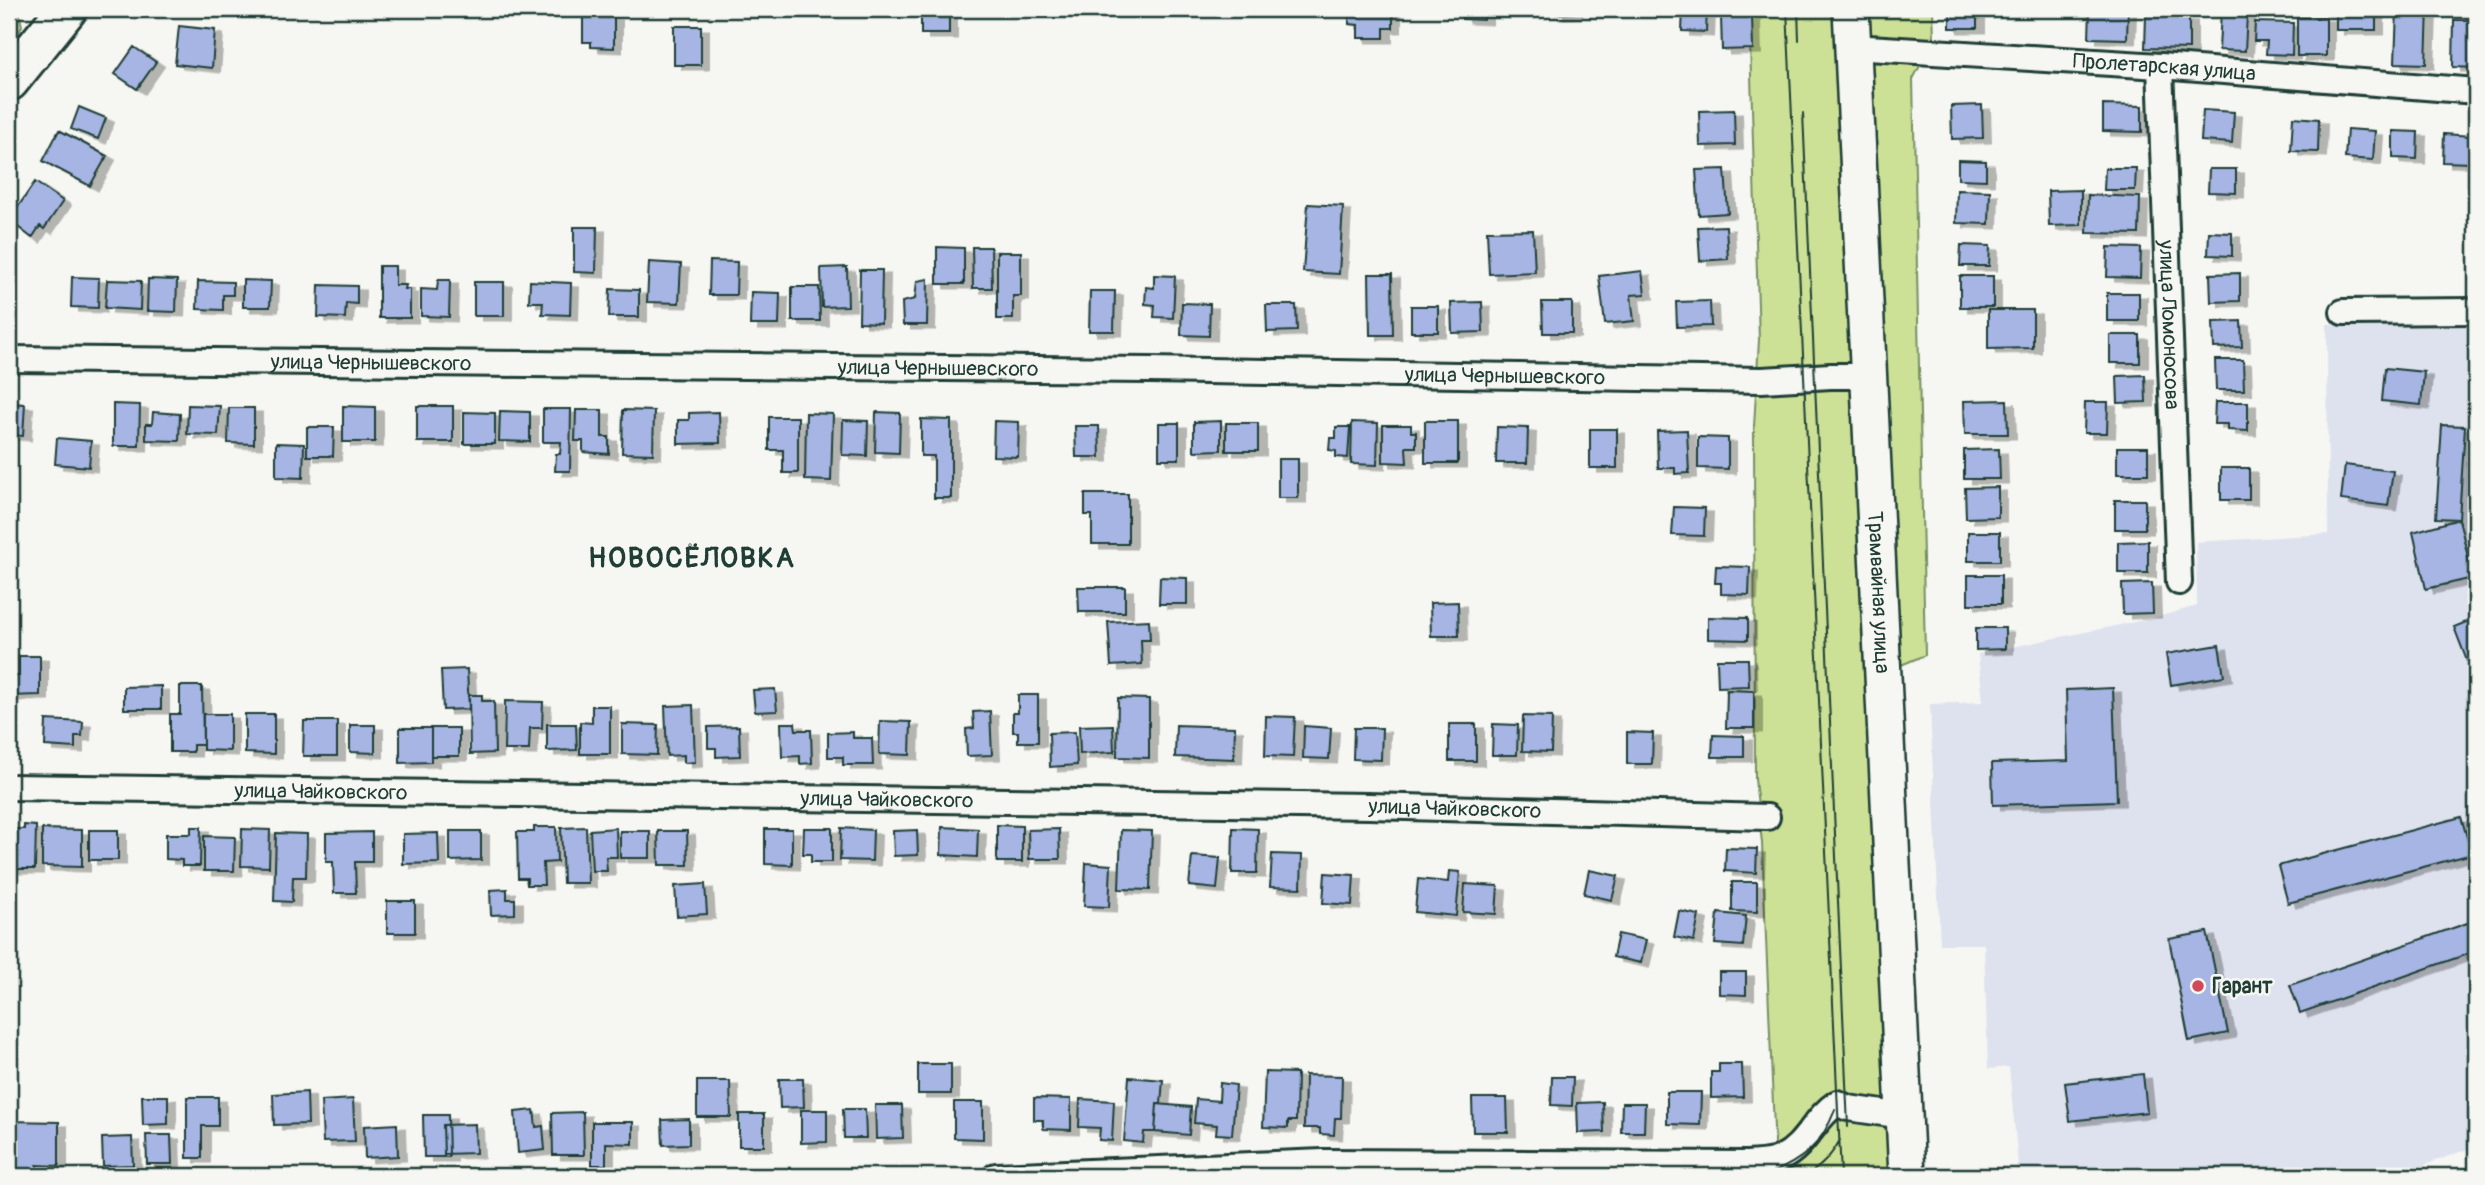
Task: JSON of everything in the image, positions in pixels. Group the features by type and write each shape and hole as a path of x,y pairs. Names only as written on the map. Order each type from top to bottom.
{"main road":[{"name":"Трамвайная улица","path":"1851,9 1907,1176"},
{"path":"9,81 59,11"}],"street":[{"name":"Пролетарская улица","path":"1852,47 2160,66 2476,91"},
{"name":"улица Ломоносова","path":"2160,66 2179,582"},
{"path":"2343,312 2476,311"},
{"name":"улица Чернышевского","path":"9,359 1108,369 1762,380 1868,376"},
{"name":"улица Чайковского","path":"9,787 1369,806 1767,817"},
{"path":"996,1176 1323,1162 1748,1164 1779,1160 1803,1143 1825,1111 1838,1103 1848,1108 1904,1116"}],"shaded area":[{"path":"2327,324 2476,325 2476,1146 2395,1176 2019,1176 2009,1067 1988,1069 1984,944 1940,944 1930,704 1983,702 1978,654 2154,618 2197,606 2196,542 2328,534"}],"green space":[{"path":"9,9 18,9 22,26 9,52"},
{"path":"1749,9 1839,9 1894,1176 1776,1176 1762,843 1755,779 1754,427 1759,340"},
{"path":"1862,9 1933,9 1934,39 1913,79 1925,655 1894,668"}],"building":[{"path":"921,9 949,9 949,34 921,34"},
{"path":"1349,9 1393,9 1393,28 1384,28 1384,38 1358,38 1358,25 1349,24"},
{"path":"1462,9 1484,9 1484,20 1462,19"},
{"path":"1556,9 1574,9 1574,13 1556,14"},
{"path":"1683,9 1707,9 1706,32 1682,31"},
{"path":"1950,9 1977,9 1977,28 1950,28"},
{"path":"2090,9 2128,9 2127,39 2089,38"},
{"path":"2221,9 2238,9 2238,15 2247,15 2245,51 2219,50"},
{"path":"2336,9 2376,9 2376,30 2336,30"},
{"path":"2397,9 2428,9 2426,64 2395,63"},
{"path":"2146,15 2189,17 2189,49 2145,48"},
{"path":"583,16 614,16 614,48 591,47 591,42 583,42"},
{"path":"1752,16 1753,49 1722,50 1721,17"},
{"path":"2297,17 2326,17 2326,56 2297,56"},
{"path":"2454,20 2476,20 2476,68 2453,67"},
{"path":"2255,22 2293,23 2292,55 2266,54 2267,41 2254,41"},
{"path":"179,26 215,30 212,68 175,64"},
{"path":"674,26 701,26 701,65 674,65"},
{"path":"134,47 156,62 137,89 115,74"},
{"path":"1982,105 1983,138 1952,139 1951,106"},
{"path":"2103,105 2142,106 2142,132 2103,131"},
{"path":"79,107 106,118 98,139 71,129"},
{"path":"1734,110 1735,145 1700,146 1699,111"},
{"path":"2203,110 2234,112 2232,143 2201,141"},
{"path":"2293,117 2319,119 2318,152 2291,151"},
{"path":"2347,129 2375,131 2373,160 2345,158"},
{"path":"59,130 107,156 90,186 43,161"},
{"path":"2393,131 2418,132 2417,159 2393,158"},
{"path":"2444,134 2471,136 2470,163 2443,162"},
{"path":"1958,160 1986,161 1986,180 1958,179"},
{"path":"2105,168 2136,168 2135,190 2104,190"},
{"path":"1725,169 1728,213 1699,215 1696,170"},
{"path":"2209,169 2236,169 2236,193 2208,192"},
{"path":"35,182 63,201 44,229 40,226 32,238 9,220"},
{"path":"1957,190 1990,191 1989,224 1956,223"},
{"path":"2081,190 2081,225 2049,226 2048,191"},
{"path":"2088,195 2140,197 2139,234 2087,233"},
{"path":"1308,204 1343,206 1339,274 1303,272"},
{"path":"1726,226 1728,259 1700,261 1698,227"},
{"path":"574,227 597,227 596,273 574,272"},
{"path":"1533,230 1535,272 1489,274 1487,231"},
{"path":"2209,232 2232,233 2232,256 2208,255"},
{"path":"1961,245 1990,246 1989,266 1960,266"},
{"path":"937,247 964,248 964,284 937,284"},
{"path":"972,247 991,247 992,288 973,288"},
{"path":"2108,247 2141,248 2140,278 2107,277"},
{"path":"997,252 1021,252 1021,296 1013,296 1013,319 997,319"},
{"path":"710,261 737,262 736,295 709,295"},
{"path":"649,262 681,264 679,303 647,302"},
{"path":"379,266 395,266 395,285 406,285 405,289 410,289 410,318 379,318"},
{"path":"847,267 848,306 822,307 821,268"},
{"path":"860,270 882,270 881,323 859,322"},
{"path":"1642,271 1645,294 1631,295 1634,321 1605,324 1599,276"},
{"path":"2240,273 2240,301 2211,302 2210,274"},
{"path":"1369,274 1392,274 1393,335 1370,335"},
{"path":"1154,275 1175,276 1173,318 1154,317 1155,305 1145,304 1146,287 1154,288"},
{"path":"1960,276 1993,276 1993,307 1960,307"},
{"path":"72,277 99,278 98,308 71,307"},
{"path":"148,279 177,280 176,312 147,311"},
{"path":"928,279 927,325 903,325 902,302 915,299 917,281"},
{"path":"107,280 141,281 140,310 105,308"},
{"path":"243,280 271,281 270,307 243,307"},
{"path":"438,280 450,280 449,317 421,316 421,289 437,290"},
{"path":"198,281 233,282 233,295 223,295 223,310 197,309"},
{"path":"530,281 571,283 570,315 542,314 543,302 529,302"},
{"path":"474,282 504,282 504,316 474,316"},
{"path":"319,285 357,286 357,304 346,303 345,318 318,317"},
{"path":"792,287 819,287 820,321 792,321"},
{"path":"610,289 639,290 639,317 609,317"},
{"path":"1090,291 1115,291 1114,331 1089,331"},
{"path":"751,292 780,293 779,325 750,325"},
{"path":"2107,293 2139,293 2139,321 2107,321"},
{"path":"1710,301 1711,326 1677,327 1676,302"},
{"path":"1482,302 1483,332 1452,333 1451,303"},
{"path":"1542,302 1572,302 1572,333 1543,333"},
{"path":"1182,303 1210,304 1209,336 1181,335"},
{"path":"1266,305 1296,305 1297,331 1267,332"},
{"path":"1411,306 1438,306 1438,332 1411,332"},
{"path":"1988,310 2033,310 2033,348 1988,349"},
{"path":"2241,321 2242,347 2214,348 2213,322"},
{"path":"2110,335 2140,335 2140,363 2110,363"},
{"path":"2215,360 2243,360 2244,390 2216,390"},
{"path":"2385,368 2424,372 2421,405 2382,401"},
{"path":"2145,375 2146,402 2118,403 2117,376"},
{"path":"2007,400 2008,434 1965,434 1964,401"},
{"path":"2085,402 2108,402 2107,433 2084,433"},
{"path":"2215,402 2248,402 2248,431 2228,430 2228,424 2214,424"},
{"path":"9,403 25,404 23,436 9,435"},
{"path":"113,404 140,405 139,446 113,446"},
{"path":"188,405 220,406 218,435 187,434"},
{"path":"343,406 375,407 375,442 343,442"},
{"path":"417,406 453,406 453,442 417,442"},
{"path":"229,408 254,408 254,444 228,443"},
{"path":"543,409 571,409 570,471 555,471 556,454 560,454 561,442 543,442"},
{"path":"576,410 602,410 602,437 609,437 609,454 583,452 583,441 575,441"},
{"path":"623,410 654,411 653,454 622,453"},
{"path":"500,411 530,412 530,442 499,441"},
{"path":"153,412 180,414 179,441 146,440 146,424 152,424"},
{"path":"464,412 495,413 495,444 464,444"},
{"path":"719,412 720,443 678,444 678,420 689,420 689,413"},
{"path":"876,412 900,413 899,453 875,452"},
{"path":"806,413 833,414 831,481 805,480"},
{"path":"769,417 798,417 798,473 783,473 783,450 769,450"},
{"path":"921,419 951,420 951,498 934,498 934,456 921,456"},
{"path":"843,420 868,421 867,456 842,455"},
{"path":"994,421 1019,422 1018,457 993,456"},
{"path":"1221,421 1221,450 1194,451 1194,422"},
{"path":"1425,421 1458,421 1458,463 1425,463"},
{"path":"1352,422 1378,423 1377,465 1351,464"},
{"path":"1159,423 1179,423 1179,459 1159,459"},
{"path":"1226,423 1258,423 1258,451 1226,451"},
{"path":"1383,425 1411,425 1411,432 1416,432 1416,447 1406,447 1407,463 1383,462"},
{"path":"2442,425 2465,426 2459,519 2436,518"},
{"path":"1075,426 1099,426 1100,457 1076,457"},
{"path":"307,427 334,427 333,456 307,456"},
{"path":"1336,427 1350,427 1348,458 1336,457 1336,451 1329,450 1330,438 1336,438"},
{"path":"1497,427 1528,428 1527,463 1496,463"},
{"path":"1590,429 1617,429 1617,468 1590,468"},
{"path":"1687,430 1689,473 1675,474 1675,468 1658,468 1657,431"},
{"path":"1698,437 1728,438 1728,469 1698,468"},
{"path":"57,438 91,441 89,467 55,464"},
{"path":"276,443 304,444 303,478 276,477"},
{"path":"2117,447 2148,447 2148,474 2117,474"},
{"path":"1999,449 2000,479 1964,479 1964,450"},
{"path":"1278,459 1298,459 1298,498 1278,498"},
{"path":"2345,465 2393,471 2388,506 2341,500"},
{"path":"2221,468 2249,468 2249,500 2221,500"},
{"path":"1998,487 1998,517 1966,518 1965,488"},
{"path":"1085,494 1128,494 1128,544 1092,544 1092,515 1085,515"},
{"path":"2115,500 2145,500 2145,529 2115,529"},
{"path":"1674,507 1705,508 1704,536 1672,535"},
{"path":"2459,519 2473,578 2426,589 2413,532"},
{"path":"1968,532 2000,532 2000,561 1968,561"},
{"path":"2148,541 2148,573 2118,573 2118,542"},
{"path":"1716,566 1750,567 1749,595 1721,594 1721,583 1715,583"},
{"path":"1968,575 2001,575 2001,604 1968,604"},
{"path":"1160,577 1187,578 1187,604 1159,604"},
{"path":"2152,583 2153,613 2123,614 2122,584"},
{"path":"1078,587 1125,587 1125,612 1079,612"},
{"path":"1458,602 1459,636 1431,636 1430,603"},
{"path":"1708,617 1748,618 1748,640 1708,639"},
{"path":"2476,618 2476,658 2467,661 2454,627"},
{"path":"1149,620 1150,640 1141,640 1142,664 1111,666 1108,622"},
{"path":"1976,628 2005,628 2005,649 1976,650"},
{"path":"2219,645 2224,676 2171,685 2166,654"},
{"path":"19,656 40,656 40,695 9,696 9,676 19,676"},
{"path":"1717,659 1748,659 1749,686 1718,687"},
{"path":"467,669 469,709 443,710 441,670"},
{"path":"161,686 161,709 124,709 124,687"},
{"path":"180,686 202,686 203,745 193,745 193,752 170,752 170,714 180,714"},
{"path":"2113,688 2117,801 1993,805 1992,763 2068,761 2066,690"},
{"path":"775,689 777,711 755,712 753,690"},
{"path":"1727,690 1754,691 1754,728 1726,728"},
{"path":"469,695 482,695 482,701 494,701 495,753 470,754"},
{"path":"1018,695 1038,695 1038,742 1018,742 1018,732 1013,732 1013,713 1018,713"},
{"path":"1118,698 1149,699 1149,758 1117,757"},
{"path":"505,701 543,702 542,728 530,728 529,750 504,750"},
{"path":"693,705 695,762 684,763 684,755 667,756 665,706"},
{"path":"592,706 610,706 610,754 580,754 580,722 592,723"},
{"path":"990,711 992,755 967,756 966,729 974,728 973,712"},
{"path":"203,714 230,714 230,751 203,750"},
{"path":"245,714 274,714 274,754 245,753"},
{"path":"1266,716 1295,717 1293,757 1265,756"},
{"path":"1523,716 1552,717 1551,752 1522,751"},
{"path":"46,720 83,722 82,736 75,736 75,748 45,746"},
{"path":"304,721 337,721 337,756 303,756"},
{"path":"880,721 911,722 910,755 879,754"},
{"path":"781,723 795,723 796,730 811,730 812,763 800,764 800,756 782,757"},
{"path":"547,724 576,724 577,750 547,751"},
{"path":"622,724 658,725 657,755 622,754"},
{"path":"1449,724 1476,724 1476,761 1449,761"},
{"path":"1493,724 1518,725 1517,755 1492,755"},
{"path":"350,725 375,725 375,753 350,752"},
{"path":"1113,725 1114,752 1080,754 1079,726"},
{"path":"1176,725 1235,727 1234,759 1175,757"},
{"path":"739,726 740,756 716,757 716,748 708,748 708,727"},
{"path":"1304,726 1331,728 1329,759 1303,758"},
{"path":"400,728 431,728 431,762 400,763"},
{"path":"431,728 459,728 459,756 431,756"},
{"path":"1354,728 1382,728 1381,760 1353,759"},
{"path":"853,732 853,738 872,738 873,765 843,765 843,757 828,757 828,733"},
{"path":"1075,732 1077,765 1050,767 1049,733"},
{"path":"1627,732 1653,733 1652,764 1627,764"},
{"path":"1713,735 1744,736 1744,757 1712,757"},
{"path":"2461,817 2472,854 2288,903 2278,866"},
{"path":"24,825 36,826 35,869 9,869 9,829 24,829"},
{"path":"997,825 1022,826 1022,862 997,862"},
{"path":"191,827 201,827 200,866 182,866 182,860 166,859 166,834 191,834"},
{"path":"534,827 556,827 557,862 543,863 544,885 527,885 527,878 518,878 517,832 534,832"},
{"path":"586,827 588,883 563,883 561,828"},
{"path":"942,827 978,829 977,857 941,855"},
{"path":"616,828 617,857 606,857 607,871 592,871 590,830"},
{"path":"804,828 832,828 832,862 811,862 811,854 803,854"},
{"path":"841,828 873,830 872,861 840,860"},
{"path":"1233,828 1258,829 1257,873 1232,873"},
{"path":"42,829 82,830 82,867 42,866"},
{"path":"242,829 270,830 269,867 241,866"},
{"path":"765,829 792,829 792,865 765,864"},
{"path":"1059,829 1060,859 1029,859 1028,830"},
{"path":"89,830 118,830 118,860 89,860"},
{"path":"917,830 918,855 894,856 893,831"},
{"path":"1121,830 1152,831 1150,890 1119,889"},
{"path":"450,831 481,831 481,860 450,861"},
{"path":"620,831 650,831 650,858 620,858"},
{"path":"658,831 687,831 688,865 659,865"},
{"path":"372,832 372,862 355,862 356,893 334,893 333,862 326,862 326,833"},
{"path":"276,833 307,834 306,877 293,877 292,902 274,901"},
{"path":"438,833 439,863 403,864 403,834"},
{"path":"204,836 235,837 234,871 204,871"},
{"path":"1726,848 1757,849 1756,873 1725,871"},
{"path":"1272,854 1302,855 1301,888 1270,887"},
{"path":"1192,856 1220,858 1217,889 1189,886"},
{"path":"1086,863 1111,865 1109,907 1084,906"},
{"path":"1589,870 1618,876 1612,900 1584,894"},
{"path":"1449,871 1460,872 1456,916 1415,912 1418,879 1448,882"},
{"path":"1325,873 1354,875 1352,905 1323,903"},
{"path":"1732,882 1757,882 1757,912 1732,911"},
{"path":"705,884 707,914 677,916 675,886"},
{"path":"1465,884 1498,886 1496,914 1463,912"},
{"path":"507,889 507,899 515,899 515,914 491,915 490,890"},
{"path":"387,901 415,901 415,933 387,933"},
{"path":"1679,911 1699,915 1694,941 1674,937"},
{"path":"1718,913 1746,916 1743,946 1715,944"},
{"path":"2476,920 2476,951 2300,1013 2290,985"},
{"name":"Гарант","path":"2207,932 2228,1033 2189,1041 2169,939"},
{"path":"1618,934 1646,940 1641,963 1613,957"},
{"path":"1719,972 1746,972 1746,995 1719,994"},
{"path":"918,1064 951,1064 951,1094 918,1094"},
{"path":"1719,1064 1742,1064 1743,1097 1711,1098 1711,1072 1719,1072"},
{"path":"1265,1072 1297,1073 1296,1121 1288,1121 1288,1128 1263,1127"},
{"path":"2143,1074 2147,1112 2070,1121 2065,1083"},
{"path":"1305,1075 1342,1076 1341,1118 1335,1118 1334,1135 1320,1134 1320,1128 1304,1128"},
{"path":"1129,1077 1163,1080 1161,1104 1157,1104 1155,1132 1144,1132 1143,1143 1124,1141"},
{"path":"1552,1077 1573,1077 1572,1106 1551,1105"},
{"path":"779,1079 803,1079 804,1107 780,1108"},
{"path":"697,1081 730,1081 731,1117 697,1117"},
{"path":"1220,1083 1236,1085 1232,1135 1216,1134 1217,1125 1194,1123 1196,1099 1219,1101"},
{"path":"307,1092 308,1124 274,1125 273,1094"},
{"path":"1667,1092 1701,1092 1700,1125 1667,1124"},
{"path":"142,1096 168,1096 168,1124 143,1125"},
{"path":"187,1097 218,1097 218,1126 202,1126 202,1158 187,1158"},
{"path":"1034,1098 1071,1099 1071,1130 1043,1129 1043,1120 1034,1120"},
{"path":"1472,1098 1507,1098 1508,1132 1473,1132"},
{"path":"353,1099 355,1141 323,1142 321,1101"},
{"path":"1080,1099 1114,1101 1112,1141 1099,1140 1100,1128 1079,1127"},
{"path":"954,1102 983,1102 983,1139 954,1138"},
{"path":"1603,1102 1604,1132 1578,1133 1577,1103"},
{"path":"1622,1103 1645,1103 1644,1132 1621,1132"},
{"path":"1157,1104 1191,1107 1189,1135 1155,1132"},
{"path":"875,1105 902,1105 903,1138 876,1139"},
{"path":"843,1109 865,1109 866,1138 844,1138"},
{"path":"534,1110 536,1127 543,1126 545,1150 518,1153 515,1112"},
{"path":"801,1110 827,1110 827,1142 801,1143"},
{"path":"583,1112 584,1155 553,1155 552,1113"},
{"path":"739,1114 764,1114 764,1146 739,1146"},
{"path":"423,1115 448,1115 449,1157 424,1157"},
{"path":"689,1119 689,1144 663,1145 662,1120"},
{"path":"10,1121 59,1122 59,1166 37,1165 37,1172 10,1172"},
{"path":"592,1122 633,1122 633,1144 606,1143 606,1165 592,1165"},
{"path":"397,1124 398,1156 365,1158 364,1126"},
{"path":"475,1124 476,1153 444,1154 443,1125"},
{"path":"146,1135 171,1135 172,1164 147,1164"},
{"path":"132,1137 133,1165 103,1166 102,1138"}],"tram line":[{"path":"1787,9 1841,1176"},
{"path":"1798,9 1799,40"},
{"path":"1803,113 1848,1127"},
{"path":"1767,1175 1809,1151 1817,1143 1835,1110"},
{"path":"1804,1176 1825,1161 1840,1140"},
{"path":"1744,1176 1776,1176"}],"place":[{"name":"Гарант","path":"2198,986"}],"district":[{"name":"НОВОСЁЛОВКА","path":"692,558"}]}
